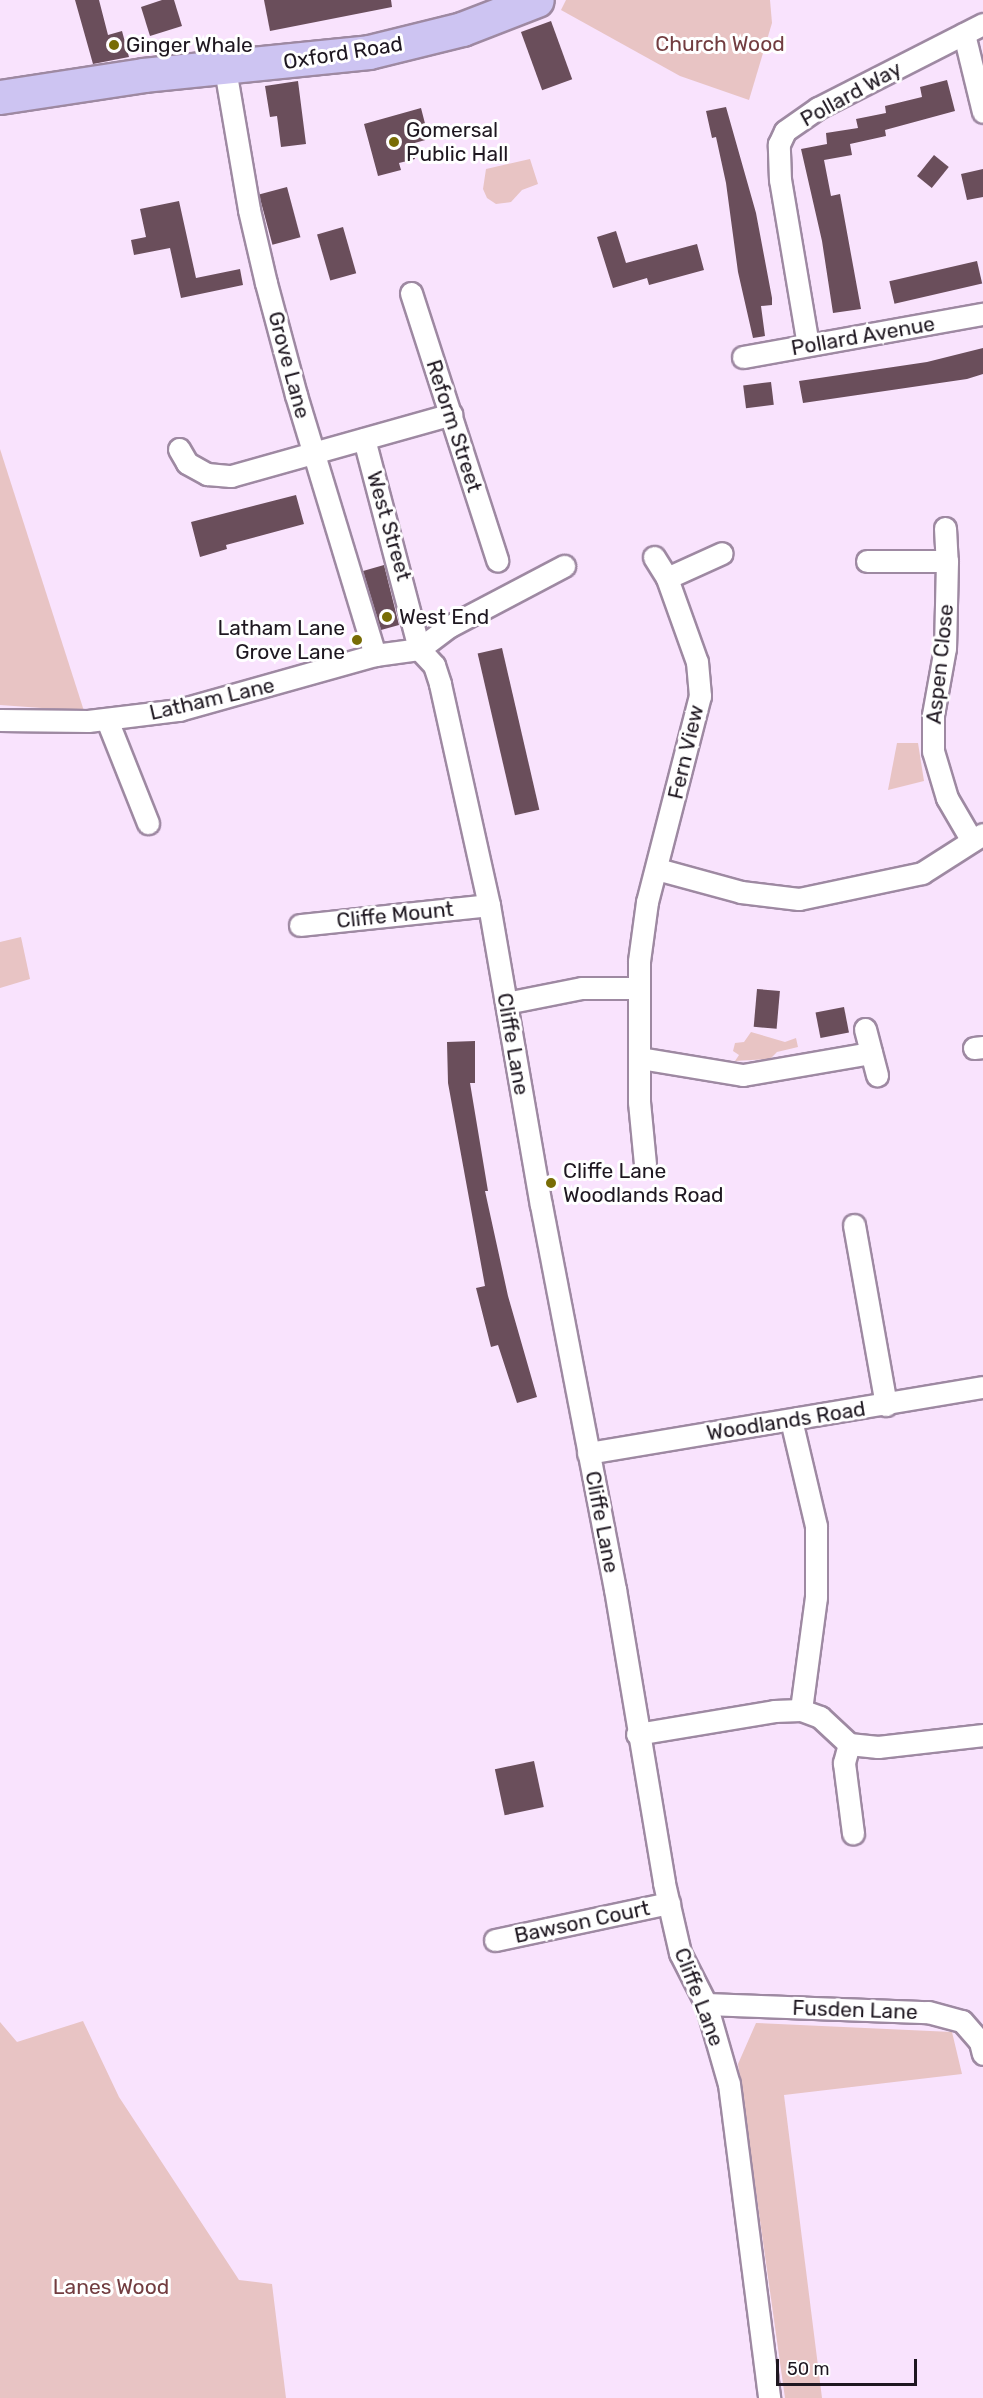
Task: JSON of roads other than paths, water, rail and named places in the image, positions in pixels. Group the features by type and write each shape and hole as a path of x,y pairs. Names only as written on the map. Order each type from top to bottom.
{"main road":[{"name":"Oxford Road","path":"0,97 143,75 225,69 378,50 462,29 537,0"}],"street":[{"name":"Pollard Way","path":"808,345 780,180 779,144 785,131 818,108 983,24"},
{"path":"964,34 983,112"},
{"name":"Grove Lane","path":"225,69 252,220 313,452 375,656"},
{"name":"Reform Street","path":"411,293 497,560"},
{"name":"Pollard Avenue","path":"743,357 983,314"},
{"path":"179,449 187,463 207,474 231,476 451,414"},
{"name":"West Street","path":"364,439 419,649"},
{"name":"Aspen Close","path":"945,528 945,648 933,715 933,751 947,798 977,836"},
{"path":"667,578 722,553"},
{"name":"Fern View","path":"645,1164 638,988 647,902 700,696 692,642 667,578 654,557"},
{"path":"867,561 946,561"},
{"path":"419,649 437,634 564,566"},
{"name":"Latham Lane","path":"0,720 107,720 179,710 375,656 419,649"},
{"name":"Cliffe Lane","path":"419,649 434,665 440,684 489,905 588,1453 615,1589 637,1734 669,1903 680,1953 706,2004 729,2084 769,2398"},
{"path":"107,720 148,823"},
{"path":"657,869 741,892 799,899 922,873 948,859 977,836"},
{"name":"Cliffe Mount","path":"300,925 489,905"},
{"path":"506,1002 582,988 638,988"},
{"path":"865,1029 877,1075"},
{"path":"640,1059 743,1075 871,1053"},
{"path":"854,1225 886,1404"},
{"name":"Woodlands Road","path":"588,1453 983,1387"},
{"path":"791,1420 816,1526 816,1597 801,1710"},
{"path":"637,1734 801,1710 820,1717 849,1744 878,1747 983,1735"},
{"path":"849,1744 844,1763 853,1833"},
{"name":"Bawson Court","path":"495,1940 669,1903"},
{"name":"Fusden Lane","path":"706,2004 928,2012 962,2021 980,2042 983,2054"}],"place":[{"name":"Ginger Whale","path":"114,45"},
{"name":"Gomersal Public Hall","path":"394,142"},
{"name":"West End","path":"387,617"},
{"name":"Latham Lane Grove Lane","path":"357,640"},
{"name":"Cliffe Lane Woodlands Road","path":"551,1183"}],"park label":[{"name":"Church Wood","path":"720,44"},
{"name":"Lanes Wood","path":"111,2287"}]}
